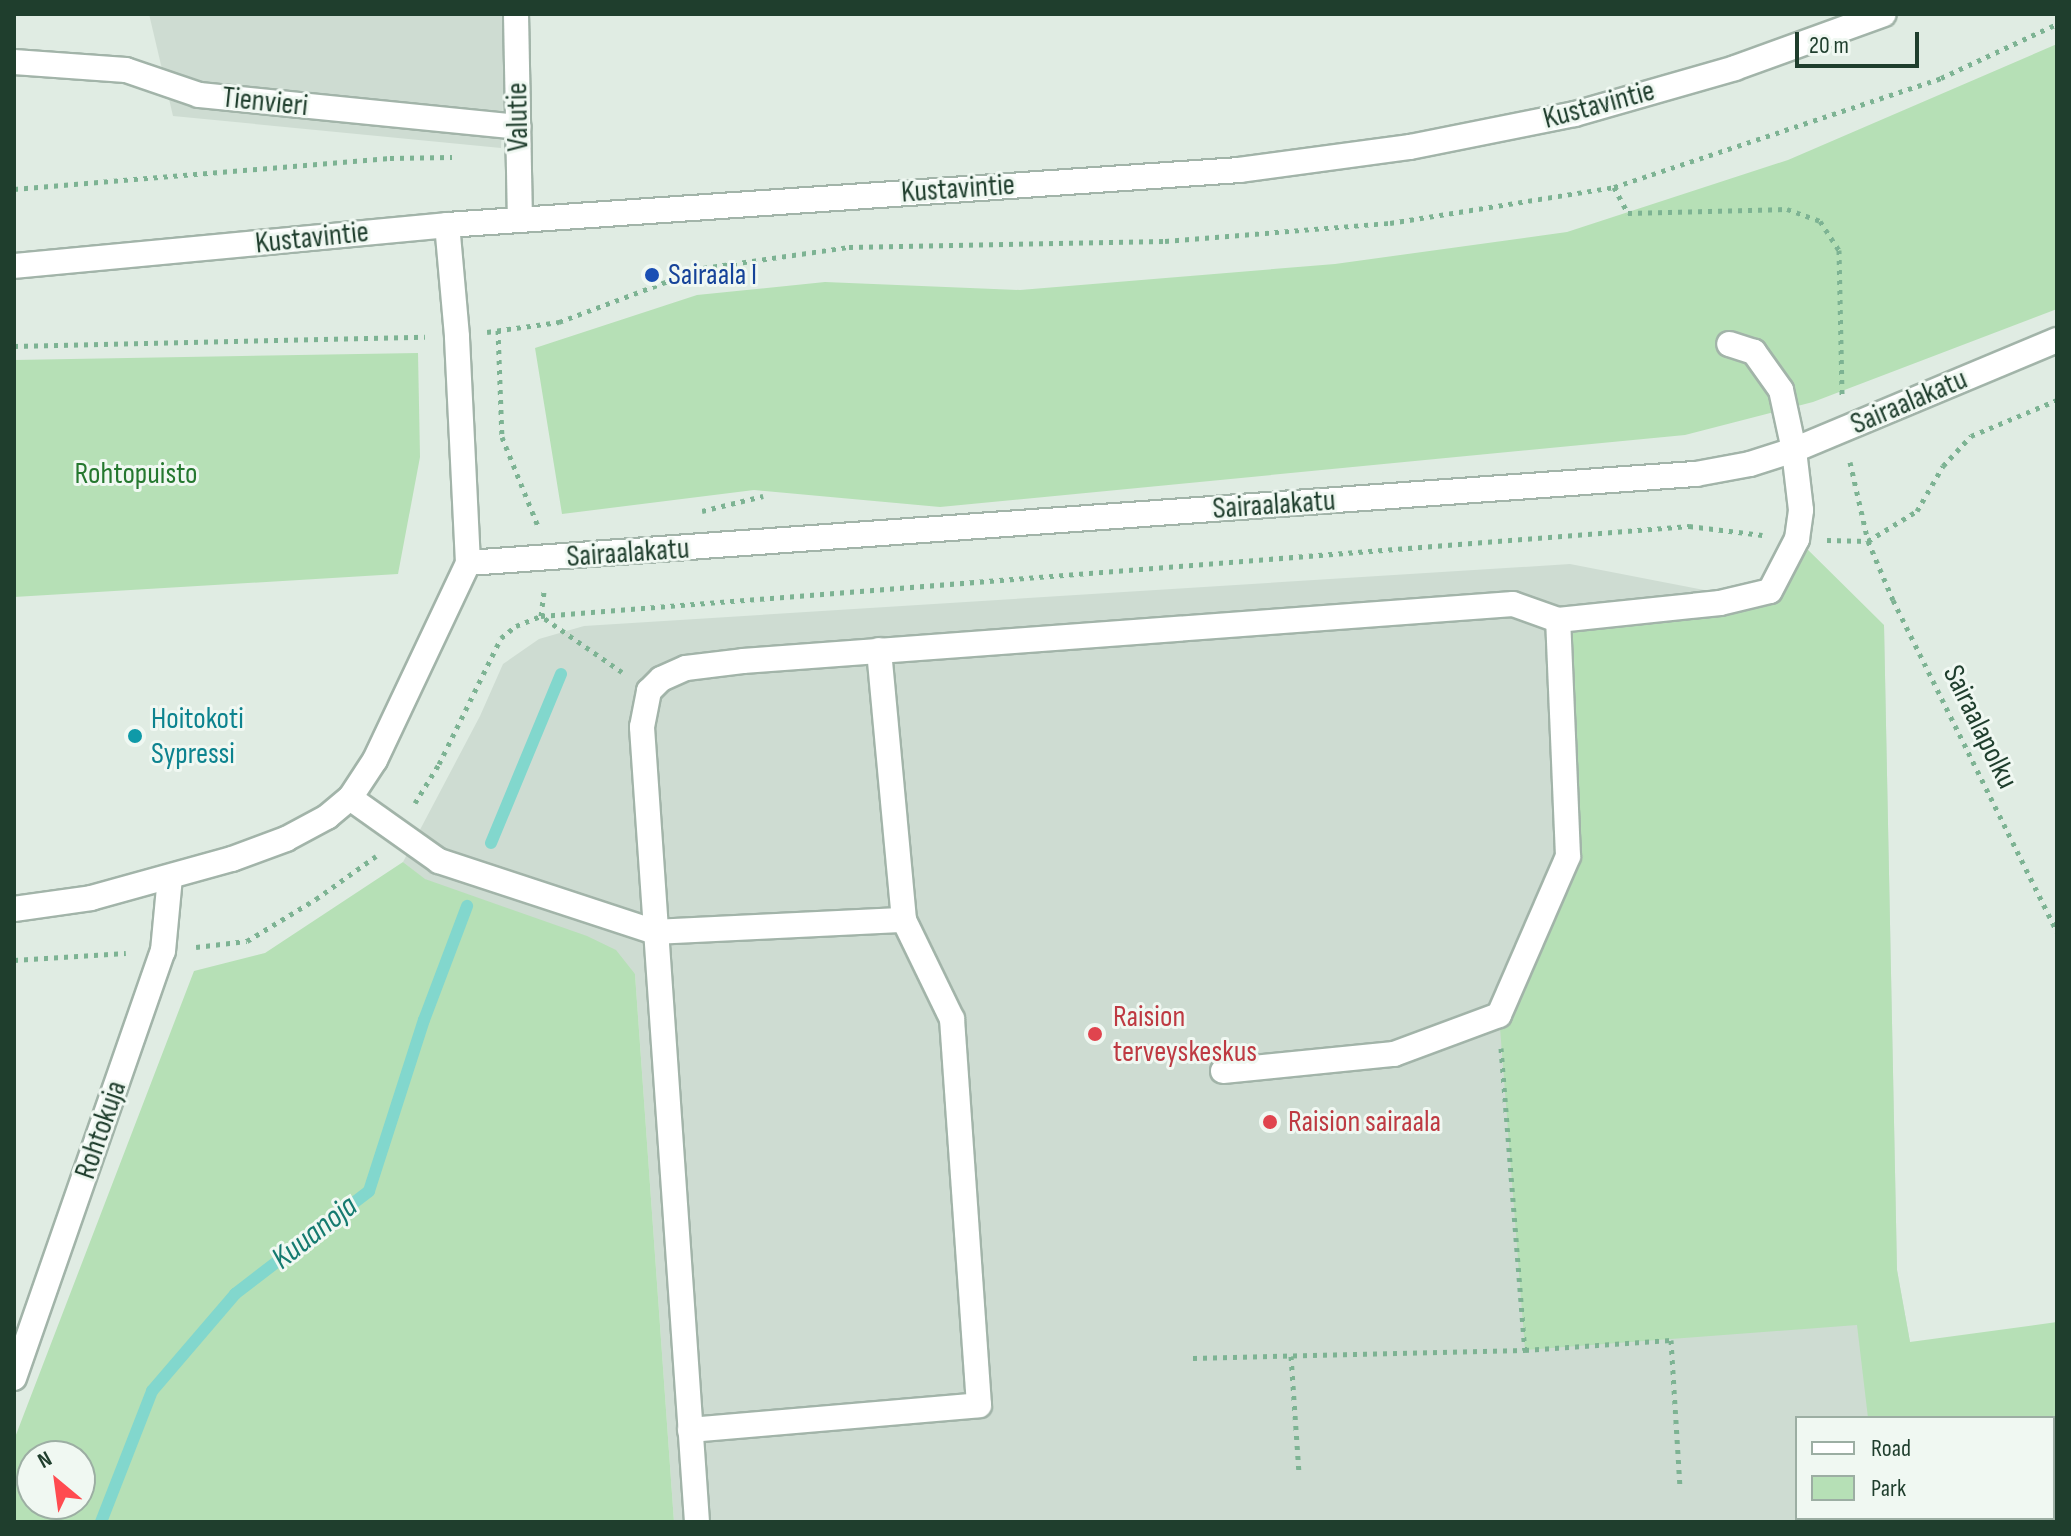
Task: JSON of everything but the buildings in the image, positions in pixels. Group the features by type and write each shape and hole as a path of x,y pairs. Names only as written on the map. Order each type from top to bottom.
{"street":[{"name":"Valutie","path":"516,14 520,220"},
{"name":"Kustavintie","path":"14,266 447,225 1239,170 1410,147 1575,114 1735,68 1884,14"},
{"name":"Tienvieri","path":"14,62 126,70 199,95 518,127"},
{"path":"14,909 91,898 170,877 286,839 327,817 350,798 375,760 468,563 457,336 447,225"},
{"name":"Sairaalakatu","path":"468,563 1696,474 1750,464 1794,450 2057,340"},
{"path":"697,1522 642,727 649,691 661,679 686,668 879,650 1513,604 1558,620 1720,603 1770,591 1797,539 1801,510 1794,450 1781,390 1754,352 1729,344"},
{"path":"1223,1071 1394,1054 1499,1015 1568,856 1558,620"},
{"path":"690,1430 979,1405 952,1019 904,920 879,650"},
{"path":"350,798 439,861 655,932 904,920"},
{"name":"Rohtokuja","path":"14,1378 163,951 170,877"}],"path":[{"path":"14,346 457,336 559,322 703,268 849,247 1165,241 1390,223 1614,187 1941,78 2057,24"},
{"path":"14,189 390,158 462,157"},
{"name":"Sairaalapolku","path":"1614,187 1628,213 1787,209 1820,221 1839,250 1843,429 1868,541 1893,600 2057,932"},
{"path":"1868,541 1917,511 1943,466 1971,436 2057,400"},
{"path":"649,691 541,616 1689,526 1797,539"},
{"path":"1499,1015 1525,1350"},
{"path":"1193,1358 1525,1350 1671,1340 1680,1487"},
{"path":"1291,1356 1299,1472"}],"shaded area":[{"path":"149,14 507,14 501,148 173,116"},
{"name":"Raision sairaala","path":"1570,564 1884,625 1897,1270 1910,1342 1904,1416 1795,1416 1795,1520 1895,1522 674,1522 635,974 424,879 403,862 480,716 503,664 539,639 584,626"}],"green space":[{"path":"2057,44 2057,309 1813,402 1685,435 940,507 754,490 562,514 535,348 697,295 825,282 1020,290 1335,264 1567,232 1788,160"},
{"name":"Rohtopuisto","path":"418,353 420,457 398,574 14,597 14,360"},
{"path":"1797,539 1884,625 1897,1270 1910,1342 2057,1322 2057,1522 1879,1522 2055,1520 2055,1416 1868,1416 1857,1325 1525,1350 1499,1015 1568,856 1558,620 1770,591"},
{"path":"403,862 425,879 587,936 616,950 635,974 674,1522 14,1522 14,1440 194,971 265,953"}],"waterway":[{"name":"Kuuanoja","path":"491,843 561,674"},
{"name":"Kuuanoja","path":"101,1522 152,1391 235,1294 369,1191 424,1020 467,906"}],"place":[{"name":"Sairaala I","path":"652,275"},
{"name":"Hoitokoti Sypressi","path":"135,736"},
{"name":"Raision terveyskeskus","path":"1095,1034"},
{"name":"Raision sairaala","path":"1270,1122"}]}
